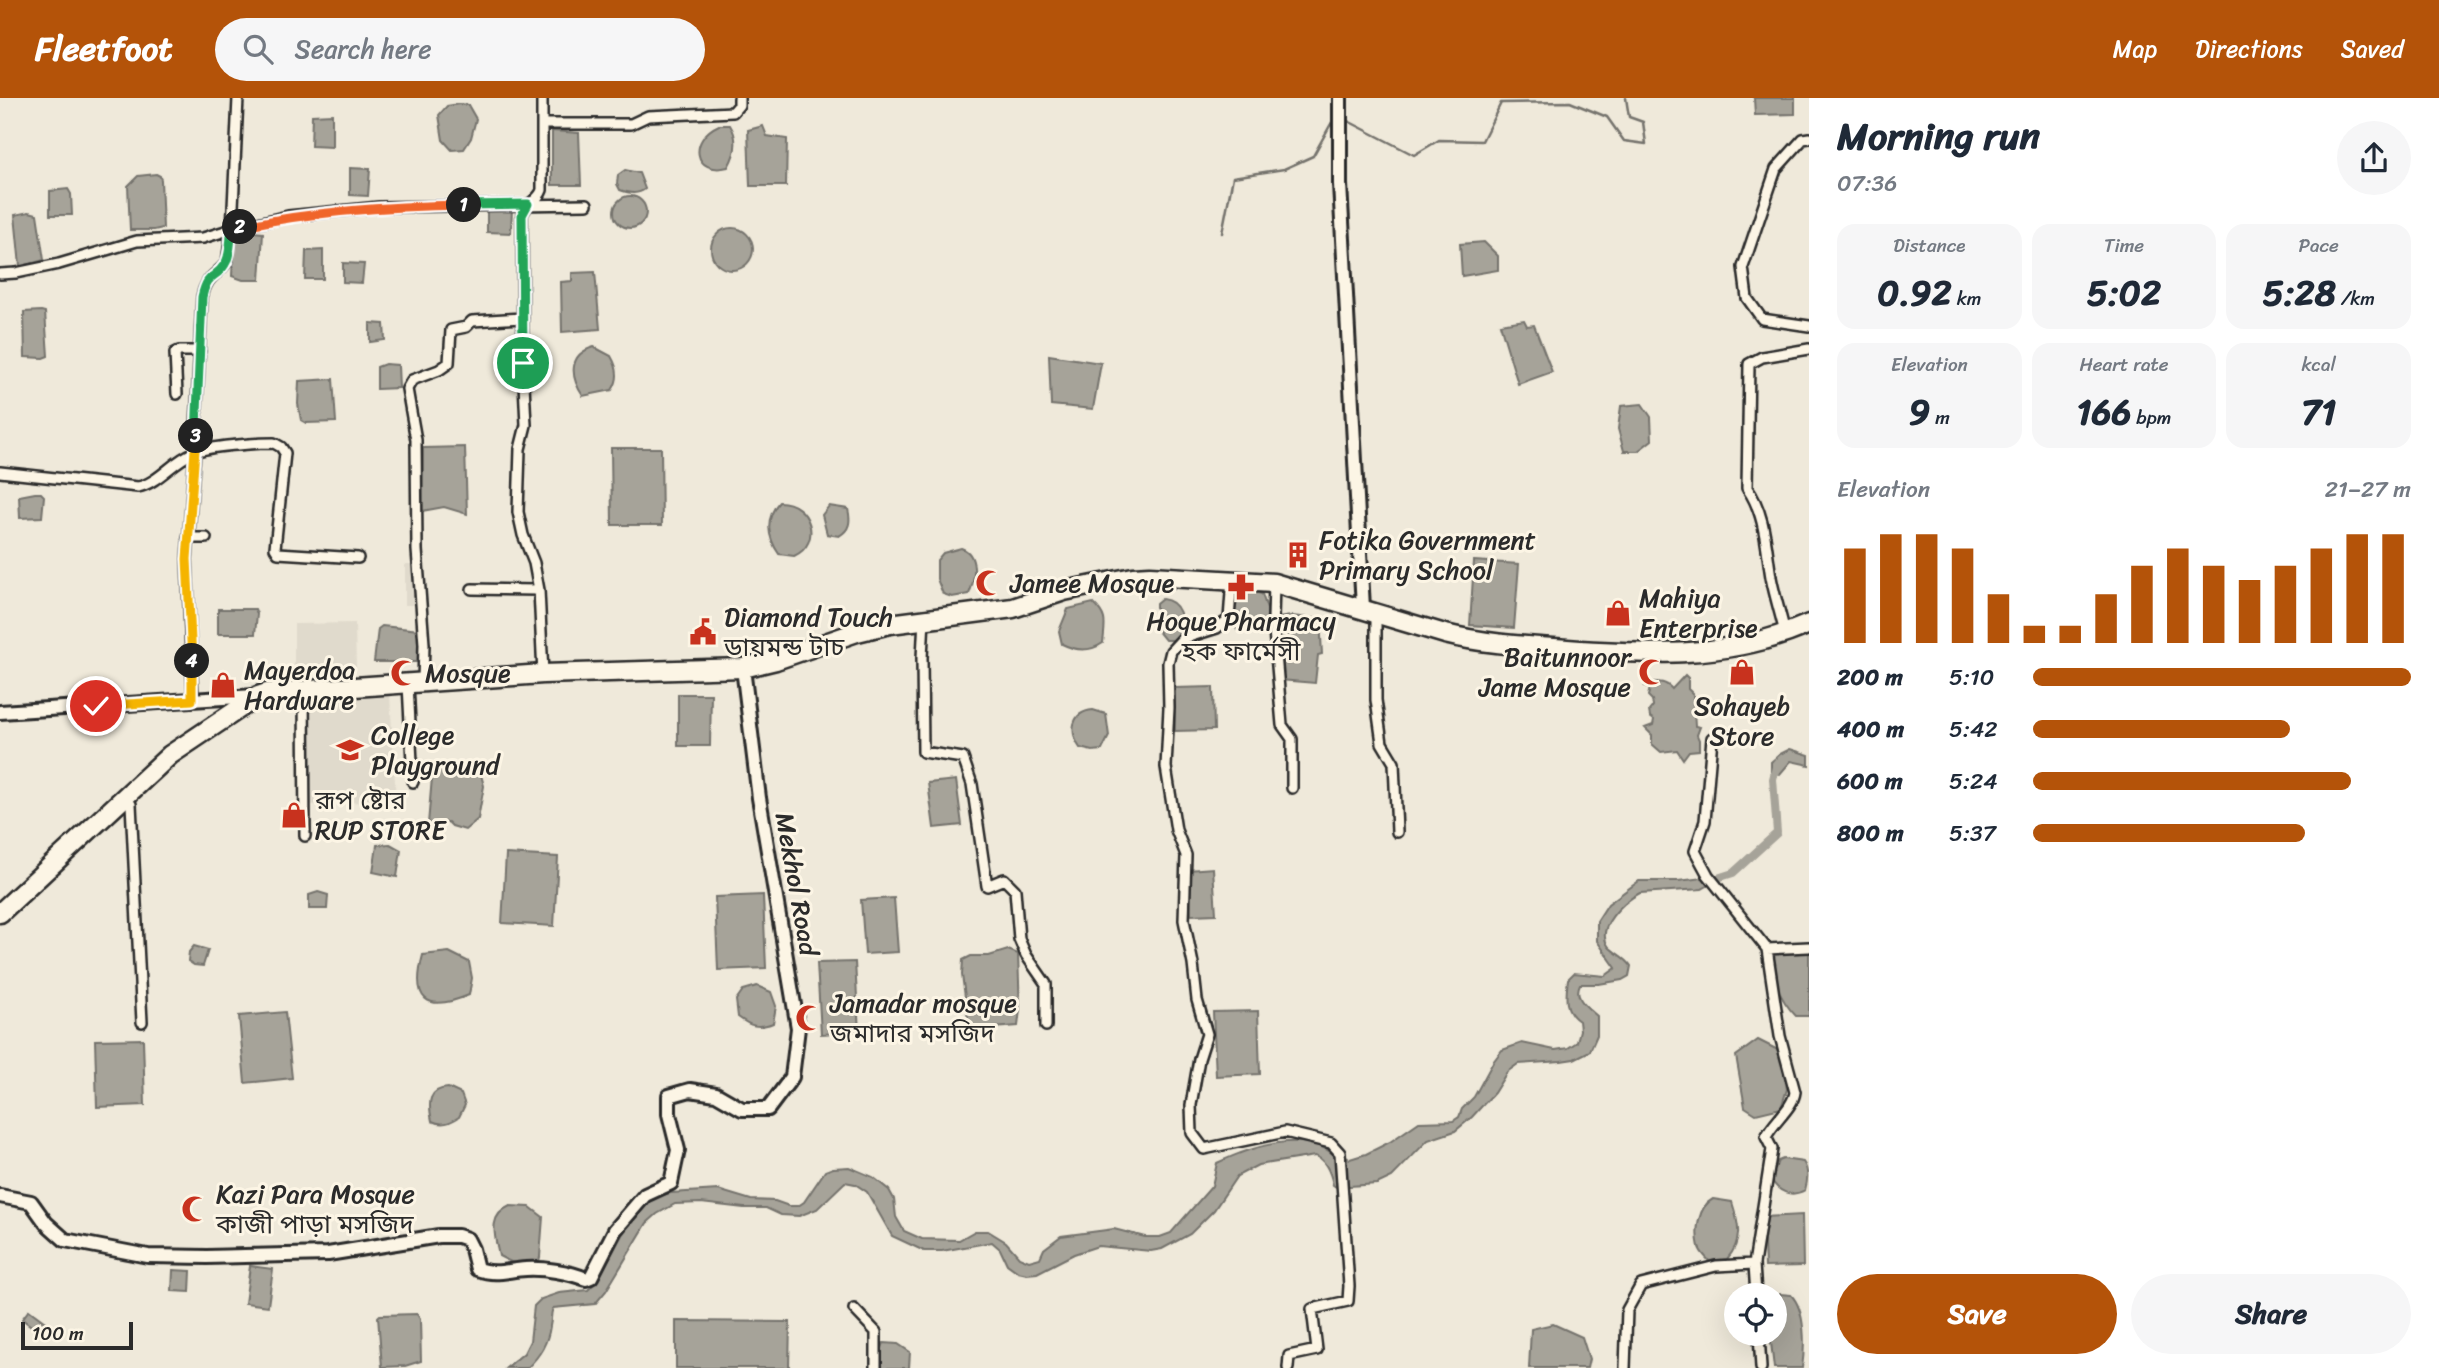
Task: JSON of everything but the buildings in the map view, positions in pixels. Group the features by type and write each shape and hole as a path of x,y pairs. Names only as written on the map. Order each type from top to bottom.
{"highway":[{"path":"1,913 170,755 260,700 304,690 543,674 743,668 776,660 857,632 925,618 1013,608 1064,591 1133,576 1274,583 1470,640 1628,653 1679,654 1712,651 1809,624"},
{"path":"1785,629 1809,614"},
{"path":"1,913 131,804 216,728"}],"street":[{"path":"192,700 187,559 202,297 205,284 227,262 232,229 238,98"},
{"path":"542,98 542,190 540,197 528,204 522,215 527,425 520,449 518,512 523,535 534,563 539,590 543,674"},
{"path":"543,124 631,124 648,117 733,112 739,105 738,98"},
{"path":"1340,98 1340,184 1376,700 1382,743 1394,764 1397,832"},
{"path":"1809,138 1803,139 1776,169 1743,267 1747,298 1762,319 1809,326"},
{"path":"0,274 59,264 137,241 202,238 288,216 379,207 587,204"},
{"path":"412,782 415,684 424,644 417,550 416,440 407,389 412,380 439,370 449,363 451,330 466,327 472,321 523,318"},
{"path":"1785,629 1773,588 1757,502 1747,488 1749,364 1762,357 1809,349"},
{"path":"177,394 175,353 200,351"},
{"path":"0,472 138,487 149,485 157,476 195,451 274,443 285,453 275,548 278,553 358,558"},
{"path":"188,538 206,538"},
{"path":"1232,579 1229,619 1217,628 1182,639 1171,651 1168,663 1166,767 1176,830 1186,856 1184,920 1197,1000 1207,1034 1191,1105 1192,1133 1203,1149 1285,1132 1331,1143 1340,1153 1348,1301 1312,1309 1317,1350 1289,1356 1288,1368"},
{"path":"1274,583 1273,619 1282,725 1292,739 1292,788"},
{"path":"472,589 539,590"},
{"path":"925,618 923,752 963,758 972,784 987,887 1004,879 1016,890 1019,939 1026,955 1046,984 1046,1026"},
{"name":"Mekhol Road","path":"0,1196 31,1202 65,1240 148,1256 207,1258 327,1254 439,1236 458,1236 467,1239 477,1269 490,1273 525,1269 577,1275 586,1279 591,1277 615,1230 645,1195 671,1183 678,1150 669,1115 669,1096 690,1090 716,1094 741,1109 768,1109 792,1077 797,1028 759,798 743,668"},
{"path":"304,690 305,836"},
{"path":"0,712 192,700 260,700"},
{"path":"1713,738 1705,821 1695,851 1708,875 1767,949 1780,1037 1795,1091 1794,1099 1771,1126 1766,1137 1772,1149 1771,1164 1754,1264 1755,1283"},
{"path":"131,804 142,1022"},
{"path":"1767,949 1809,947"},
{"path":"1625,1368 1627,1310 1642,1285 1716,1266 1754,1264"},
{"path":"854,1309 876,1332 876,1368"},
{"path":"1760,1346 1761,1368"}],"shaded area":[{"path":"1754,98 1795,98 1795,114 1755,115"},
{"path":"468,105 476,119 471,138 464,149 452,150 443,140 439,115 447,106"},
{"path":"332,114 332,147 311,146 312,115"},
{"path":"719,125 730,125 735,136 735,146 728,167 716,168 707,166 702,161 699,147 709,131"},
{"path":"763,126 767,136 787,139 786,186 750,186 748,130"},
{"path":"552,131 579,133 581,185 552,185"},
{"path":"350,168 370,169 368,196 350,195"},
{"path":"625,170 639,173 645,189 633,193 620,190 617,184 618,175"},
{"path":"156,174 161,180 163,228 130,230 128,186 138,176"},
{"path":"68,189 71,194 72,215 50,215 50,191"},
{"path":"630,196 641,201 646,212 641,223 630,228 619,223 614,212 619,201"},
{"path":"487,206 512,207 511,233 487,232"},
{"path":"29,212 37,214 44,260 20,266 15,215"},
{"path":"732,228 747,234 753,249 747,264 732,270 717,264 711,249 717,234"},
{"path":"237,232 263,233 260,280 243,280 232,276 234,238"},
{"path":"1484,242 1498,256 1498,270 1462,276 1460,244"},
{"path":"323,250 323,279 305,279 306,251"},
{"path":"343,263 364,264 362,283 343,282"},
{"path":"595,272 600,329 562,332 561,282 572,281 572,273"},
{"path":"24,312 45,312 48,356 25,357"},
{"path":"1524,320 1527,326 1534,325 1552,372 1518,384 1500,324"},
{"path":"370,323 384,324 385,340 370,342"},
{"path":"594,347 611,356 617,369 617,378 612,390 583,396 576,381 574,367 579,355"},
{"path":"1049,355 1101,363 1093,409 1051,405"},
{"path":"385,364 398,365 399,388 377,389 377,367"},
{"path":"333,379 336,422 306,423 301,420 298,404 299,381"},
{"path":"1642,404 1651,417 1652,440 1638,451 1624,451 1618,429 1621,406"},
{"path":"465,447 467,514 444,507 422,511 423,448"},
{"path":"611,448 661,448 662,525 612,525"},
{"path":"35,493 44,496 42,517 20,518 19,496"},
{"path":"779,502 799,509 809,524 808,542 803,550 794,556 779,554 770,534 771,514"},
{"path":"829,506 848,509 849,525 839,536 827,534 822,515"},
{"path":"961,548 971,556 973,582 969,594 952,597 943,594 937,579 937,560 943,553"},
{"path":"1474,561 1519,564 1514,628 1470,625"},
{"path":"405,564 416,564 416,605 405,605"},
{"path":"1254,592 1262,594 1268,612 1264,627 1253,632 1237,630 1233,618 1239,595"},
{"path":"1162,599 1173,603 1180,612 1181,637 1174,640 1165,640 1156,629 1156,604"},
{"path":"1093,603 1101,612 1104,621 1103,643 1083,650 1062,644 1059,631 1068,609"},
{"path":"218,609 255,609 255,634 218,634"},
{"path":"1291,616 1320,619 1322,654 1318,655 1315,683 1280,680 1277,618"},
{"path":"355,623 356,668 294,669 294,624"},
{"path":"382,626 419,630 418,662 374,662 378,629"},
{"path":"1685,675 1688,678 1688,689 1693,694 1695,726 1700,727 1697,735 1699,750 1689,751 1683,759 1677,750 1661,752 1652,744 1652,735 1645,728 1653,725 1654,720 1649,711 1653,706 1648,696 1650,688 1645,686 1648,682 1658,682 1672,689"},
{"path":"1213,687 1214,730 1175,731 1174,688"},
{"path":"678,694 711,694 710,746 678,746"},
{"name":"College Playground","path":"390,695 396,800 310,805 306,699"},
{"path":"1093,710 1106,714 1109,736 1102,750 1092,751 1080,748 1073,729 1080,715"},
{"path":"1790,749 1809,755 1809,765 1791,761 1780,774 1771,772 1771,762"},
{"path":"433,766 479,767 484,786 478,819 465,830 448,822 428,824"},
{"path":"956,780 962,825 934,828 928,783"},
{"path":"390,844 401,850 397,877 373,872 377,845"},
{"path":"506,854 558,857 554,926 502,923"},
{"path":"1213,868 1216,914 1191,915 1188,870"},
{"path":"1703,878 1707,886 1702,889 1640,893 1626,902 1613,916 1605,932 1605,940 1609,947 1631,966 1629,976 1622,980 1580,984 1580,998 1597,1016 1597,1035 1590,1051 1574,1059 1518,1064 1507,1072 1494,1093 1472,1117 1455,1131 1428,1140 1392,1177 1377,1184 1336,1187 1325,1164 1315,1156 1258,1165 1237,1176 1214,1210 1190,1234 1162,1249 1151,1251 1098,1246 1074,1254 1037,1273 1027,1274 1018,1272 1007,1264 1000,1249 992,1242 942,1251 924,1251 892,1236 867,1192 855,1184 845,1182 817,1209 799,1216 781,1215 766,1208 701,1203 675,1204 647,1223 606,1291 595,1304 553,1308 547,1338 535,1359 527,1368 506,1368 524,1353 530,1341 534,1306 541,1299 559,1293 588,1290 597,1281 622,1235 648,1198 671,1193 718,1190 751,1200 798,1206 804,1202 825,1171 849,1167 873,1177 889,1190 894,1199 896,1217 904,1231 922,1239 959,1240 975,1231 988,1231 1006,1242 1019,1257 1029,1261 1040,1258 1044,1249 1061,1236 1114,1229 1145,1237 1160,1237 1171,1233 1212,1186 1217,1163 1246,1151 1279,1143 1311,1143 1337,1158 1343,1156 1350,1159 1390,1142 1419,1122 1453,1121 1474,1097 1502,1050 1522,1043 1555,1050 1568,1048 1577,1042 1579,1021 1568,1007 1568,979 1574,973 1605,976 1616,968 1597,941 1597,921 1608,904 1639,881"},
{"path":"318,892 328,895 327,909 309,909 309,895"},
{"path":"763,895 766,968 718,970 715,897"},
{"path":"894,898 898,952 865,954 861,900"},
{"path":"194,946 208,950 203,966 188,961 189,952"},
{"path":"1008,950 1018,954 1018,1026 980,1029 969,1026 962,975 963,960 971,956 989,956"},
{"path":"1809,950 1809,1016 1796,1016 1785,1003 1777,986 1773,960 1775,952"},
{"path":"449,952 469,962 472,978 469,995 442,1003 432,1002 425,999 419,983 423,955"},
{"path":"855,962 859,1032 821,1034 817,963"},
{"path":"757,986 771,992 776,1006 773,1023 763,1026 754,1026 738,1017 736,1000 743,990"},
{"path":"1258,1011 1260,1074 1216,1076 1213,1012"},
{"path":"285,1012 292,1078 245,1083 239,1016"},
{"path":"143,1039 145,1105 97,1107 95,1040"},
{"path":"1758,1040 1780,1051 1787,1089 1781,1108 1756,1114 1745,1107 1736,1056"},
{"path":"448,1088 461,1094 465,1105 459,1117 443,1124 436,1123 432,1121 431,1098 436,1091"},
{"path":"1783,1159 1803,1162 1807,1175 1805,1190 1790,1193 1774,1184 1771,1179 1778,1161"},
{"path":"1713,1199 1732,1202 1738,1232 1736,1246 1727,1259 1709,1261 1700,1249 1698,1227 1701,1213"},
{"path":"510,1206 530,1207 543,1217 539,1261 523,1265 499,1256 495,1221 503,1210"},
{"path":"1802,1215 1803,1266 1765,1267 1763,1217"},
{"path":"250,1266 273,1269 268,1306 245,1303"},
{"path":"173,1270 191,1271 190,1292 172,1291"},
{"path":"1787,1295 1791,1295 1802,1319 1802,1368 1774,1368 1771,1346 1787,1346"},
{"path":"29,1310 45,1322 38,1331 22,1319"},
{"path":"417,1314 420,1319 421,1361 405,1366 382,1367 378,1317"},
{"path":"676,1321 790,1322 789,1368 676,1368"},
{"path":"1553,1324 1582,1337 1589,1359 1587,1368 1529,1368 1531,1329"},
{"path":"884,1343 898,1344 910,1352 909,1368 880,1368 878,1359"}],"waterway":[{"path":"1348,121 1414,155 1439,140 1482,141 1501,103 1570,102 1607,117 1624,141 1646,144 1643,122 1629,117 1626,98"},
{"path":"1222,233 1233,177 1284,169 1313,156 1332,122"},
{"path":"1696,885 1733,873 1777,833 1773,779 1777,763"}],"place":[{"name":"Fotika Government Primary School","path":"1298,555"},
{"name":"Jamee Mosque","path":"989,583"},
{"name":"Hoque Pharmacy হক ফার্মেসী","path":"1241,587"},
{"name":"Mahiya Enterprise","path":"1618,613"},
{"name":"Diamond Touch ডায়মন্ড টাচ","path":"703,632"},
{"name":"Baitunnoor Jame Mosque","path":"1652,672"},
{"name":"Sohayeb Store","path":"1742,672"},
{"name":"Mosque","path":"404,673"},
{"name":"Mayerdoa Hardware","path":"223,685"},
{"name":"College Playground","path":"350,750"},
{"name":"রূপ ষ্টোর RUP STORE","path":"294,815"},
{"name":"Jamadar mosque জমাদার মসজিদ","path":"809,1018"},
{"name":"Kazi Para Mosque কাজী পাড়া মসজিদ","path":"195,1209"}],"route":[{"path":"96,706 192,700 187,559 202,297 210,276 227,262 232,229 288,216 379,207 528,204 522,215 521,245 523,363"}]}
